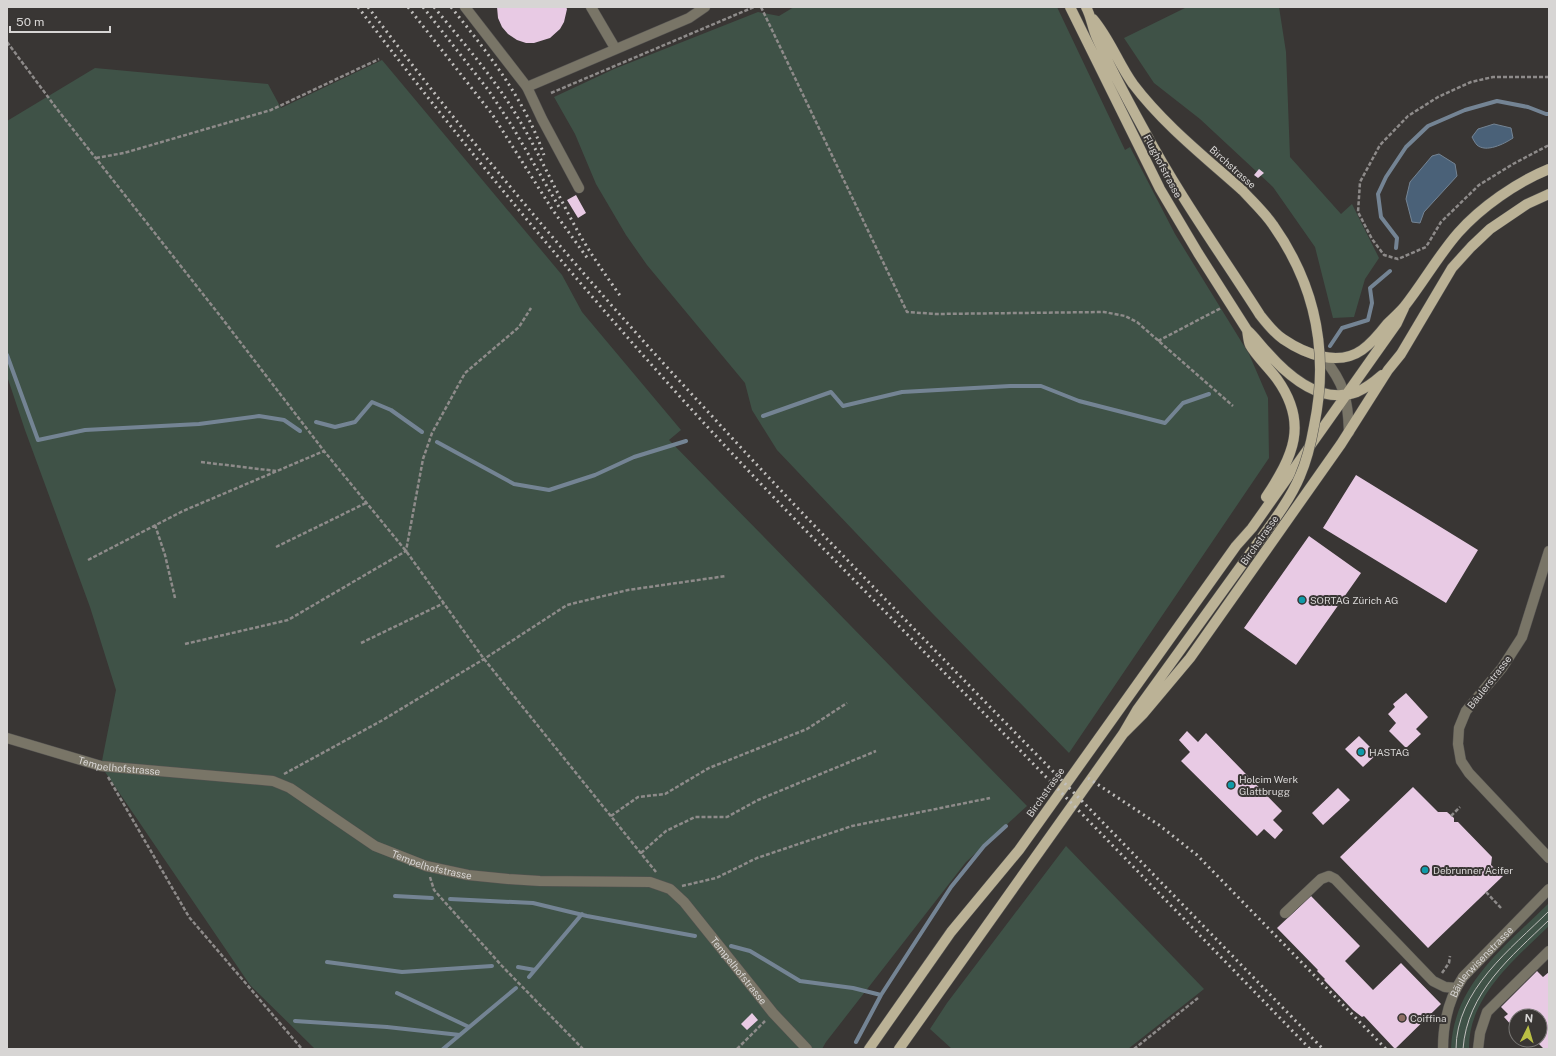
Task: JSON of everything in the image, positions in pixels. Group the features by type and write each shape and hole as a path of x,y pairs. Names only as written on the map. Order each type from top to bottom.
{"main road":[{"name":"Flughofstrasse","path":"1070,7 1160,189 1247,330"},
{"name":"Birchstrasse","path":"900,1049 1123,734 1137,710 1278,513 1300,476 1312,439 1318,410 1321,374 1319,340 1312,306 1298,270 1287,248 1273,224 1243,191 1168,124 1148,102 1133,83 1086,7"},
{"name":"Birchstrasse","path":"1091,17 1095,34 1145,132 1185,200 1270,328 1282,338 1306,352 1336,358 1350,356 1361,351 1404,308 1458,233 1495,200 1520,183 1549,169"},
{"name":"Birchstrasse","path":"1123,734 1143,714 1190,658 1349,432 1388,370 1400,354 1452,268 1490,229 1527,204 1549,194"},
{"name":"Birchstrasse","path":"871,1048 951,932 1023,845 1236,546 1252,528 1397,322 1404,308"},
{"name":"Birchstrasse","path":"1247,330 1256,338 1278,364 1304,385 1326,393 1346,395 1364,389 1388,370"},
{"name":"Birchstrasse","path":"1236,546 1247,524 1284,468 1294,444 1295,432 1292,411 1287,396 1278,380 1250,345 1247,330"}],"street":[{"path":"464,7 527,87 542,119 579,188"},
{"path":"591,7 616,48"},
{"path":"527,87 689,18 705,7"},
{"path":"1323,356 1341,383 1346,395 1349,413 1349,432"},
{"name":"Bäulerstrasse","path":"1549,550 1522,637 1502,668 1466,711 1459,728 1458,744 1461,761 1469,773 1549,858"},
{"name":"Tempelhofstrasse","path":"7,738 101,766 273,781 290,788 375,846 426,866 468,875 534,881 650,882 670,889 684,902 773,1013 807,1049"},
{"path":"1284,913 1321,879 1329,876 1335,879 1433,981 1446,987 1456,988"},
{"name":"Bäulerwisenstrasse","path":"1443,1049 1443,1034 1447,1016 1456,988 1463,977 1549,889"},
{"path":"1478,1049 1480,1033 1487,1012 1549,951"}],"path":[{"path":"551,93 754,7"},
{"path":"760,7 907,312 936,314 1104,312 1125,316 1138,322 1234,406"},
{"path":"7,42 324,451 406,551 484,659 670,889 716,878 757,858 852,826 990,798"},
{"path":"96,158 124,153 271,110 378,59"},
{"path":"1549,76 1493,76 1471,82 1438,97 1408,116 1380,145 1360,182 1358,212 1372,239 1384,255 1398,259 1426,247 1441,222 1479,185 1513,164 1549,145"},
{"path":"1158,341 1229,303"},
{"path":"185,644 288,620 406,551 423,459 432,433 465,373 519,328 531,308"},
{"path":"88,560 183,511 324,451"},
{"path":"201,462 276,471"},
{"path":"276,547 366,503"},
{"path":"155,525 165,555 175,598"},
{"path":"273,781 291,769 381,721 484,659 567,605 628,590 726,576"},
{"path":"361,643 444,603"},
{"path":"611,816 638,797 665,794 709,768 807,729 847,703"},
{"path":"641,853 666,831 695,817 727,817 758,800 876,751"},
{"path":"101,766 189,917 302,1049"},
{"path":"1451,816 1460,807"},
{"path":"426,866 434,890 502,966 583,1049"},
{"path":"1486,892 1501,908"},
{"path":"1447,968 1450,956"},
{"path":"1134,1049 1198,998"},
{"path":"737,1049 773,1013"}],"green space":[{"path":"794,7 1057,7 1125,150 1130,147 1175,234 1249,354 1268,398 1269,458 1069,753 933,614 777,450 752,410 745,383 647,265 626,235 596,184 575,134 554,97 614,69 758,12 779,16"},
{"path":"1187,7 1279,7 1286,52 1290,157 1341,214 1352,204 1379,258 1365,279 1354,317 1333,318 1315,247 1273,187 1200,119 1154,83 1124,38"},
{"path":"382,60 562,275 582,312 681,430 669,440 1027,806 966,862 822,1049 315,1049 250,985 101,766 116,690 90,607 25,430 7,376 7,121 95,68 268,84 281,108"},
{"path":"1066,846 1204,989 1128,1049 952,1049 930,1029 947,1003"},
{"path":"1549,903 1549,926 1508,966 1496,980 1476,1012 1471,1030 1469,1049 1451,1049 1454,1026 1461,1005 1472,985 1485,967 1500,951"}],"water":[{"path":"1494,124 1511,128 1513,138 1505,143 1490,148 1477,145 1472,137 1478,129"},
{"path":"1439,154 1455,164 1457,176 1424,212 1420,223 1412,222 1406,199 1410,182 1432,156"}],"building":[{"path":"497,7 566,7 567,9 564,22 560,29 550,38 534,43 526,43 517,40 508,34 502,27 498,18"},
{"path":"1259,169 1264,173 1258,178 1254,175"},
{"path":"576,195 586,213 578,218 567,200"},
{"path":"1356,475 1478,550 1446,603 1323,528"},
{"name":"SORTAG Zürich AG","path":"1309,536 1361,573 1296,665 1244,628"},
{"path":"1406,693 1428,717 1416,729 1421,734 1406,748 1389,731 1396,723 1388,714 1395,707 1393,704"},
{"name":"Holcim Werk Glattbrugg","path":"1187,731 1198,742 1206,733 1282,811 1273,820 1283,830 1275,839 1264,829 1257,836 1181,761 1190,752 1179,740"},
{"name":"HASTAG","path":"1359,736 1377,754 1363,767 1345,749"},
{"name":"Debrunner Acifer","path":"1413,787 1438,812 1447,812 1454,818 1454,822 1458,822 1492,857 1491,865 1503,876 1428,948 1340,857"},
{"path":"1338,788 1350,800 1323,825 1312,813"},
{"path":"1311,896 1360,946 1345,961 1373,990 1401,963 1441,1004 1395,1049 1364,1016 1362,1017 1353,1010 1324,980 1325,979 1317,971 1318,970 1277,928"},
{"path":"1537,971 1543,977 1549,972 1549,1049 1543,1048 1548,1048 1548,1008 1508,1008 1508,1014 1501,1007"},
{"path":"752,1013 758,1020 747,1030 741,1024"},
{"path":"1508,1014 1508,1021 1504,1017"}],"waterway":[{"path":"1396,248 1397,238 1381,217 1378,194 1386,177 1406,147 1428,126 1465,110 1497,101 1528,107 1549,114"},
{"path":"1330,346 1342,328 1368,320 1372,303 1370,288 1390,271"},
{"path":"7,355 38,440 85,430 199,424 259,416 284,420 300,431"},
{"path":"763,416 831,392 843,406 902,392 1010,386 1041,386 1079,401 1165,423 1183,403 1209,394"},
{"path":"316,422 335,427 355,422 372,402 391,410 422,432"},
{"path":"437,442 514,484 549,490 595,475 634,457 686,441"},
{"path":"856,1042 881,995 951,887 984,846 1006,826"},
{"path":"395,896 432,898"},
{"path":"450,899 533,903 587,916 695,936"},
{"path":"529,977 582,914"},
{"path":"731,946 750,951 800,981 853,988 881,995"},
{"path":"327,962 402,972 492,966"},
{"path":"518,967 535,970"},
{"path":"443,1049 516,988"},
{"path":"397,993 469,1027"},
{"path":"295,1021 387,1027 460,1035"}],"tram line":[{"path":"1456,1049 1458,1028 1465,1008 1475,989 1503,956 1549,911"},
{"path":"1463,1049 1466,1029 1473,1010 1482,993 1506,962 1549,920"}],"railway":[{"path":"358,7 512,202 592,297 674,390 803,528 1310,1049"},
{"path":"368,7 408,60 534,216 666,366 850,563 1323,1049"},
{"path":"408,7 492,114 552,209 588,259"},
{"path":"423,7 489,91 512,126 559,207"},
{"path":"434,7 484,69 512,108 529,137 581,237 621,297"},
{"path":"451,7 491,59 516,95 536,134 544,155"},
{"path":"1088,778 1159,825 1197,855 1386,1049"}],"place":[{"name":"SORTAG Zürich AG","path":"1302,600"},
{"name":"HASTAG","path":"1361,752"},
{"name":"Holcim Werk Glattbrugg","path":"1231,785"},
{"name":"Debrunner Acifer","path":"1425,870"},
{"name":"Coiffina","path":"1402,1018"}]}
